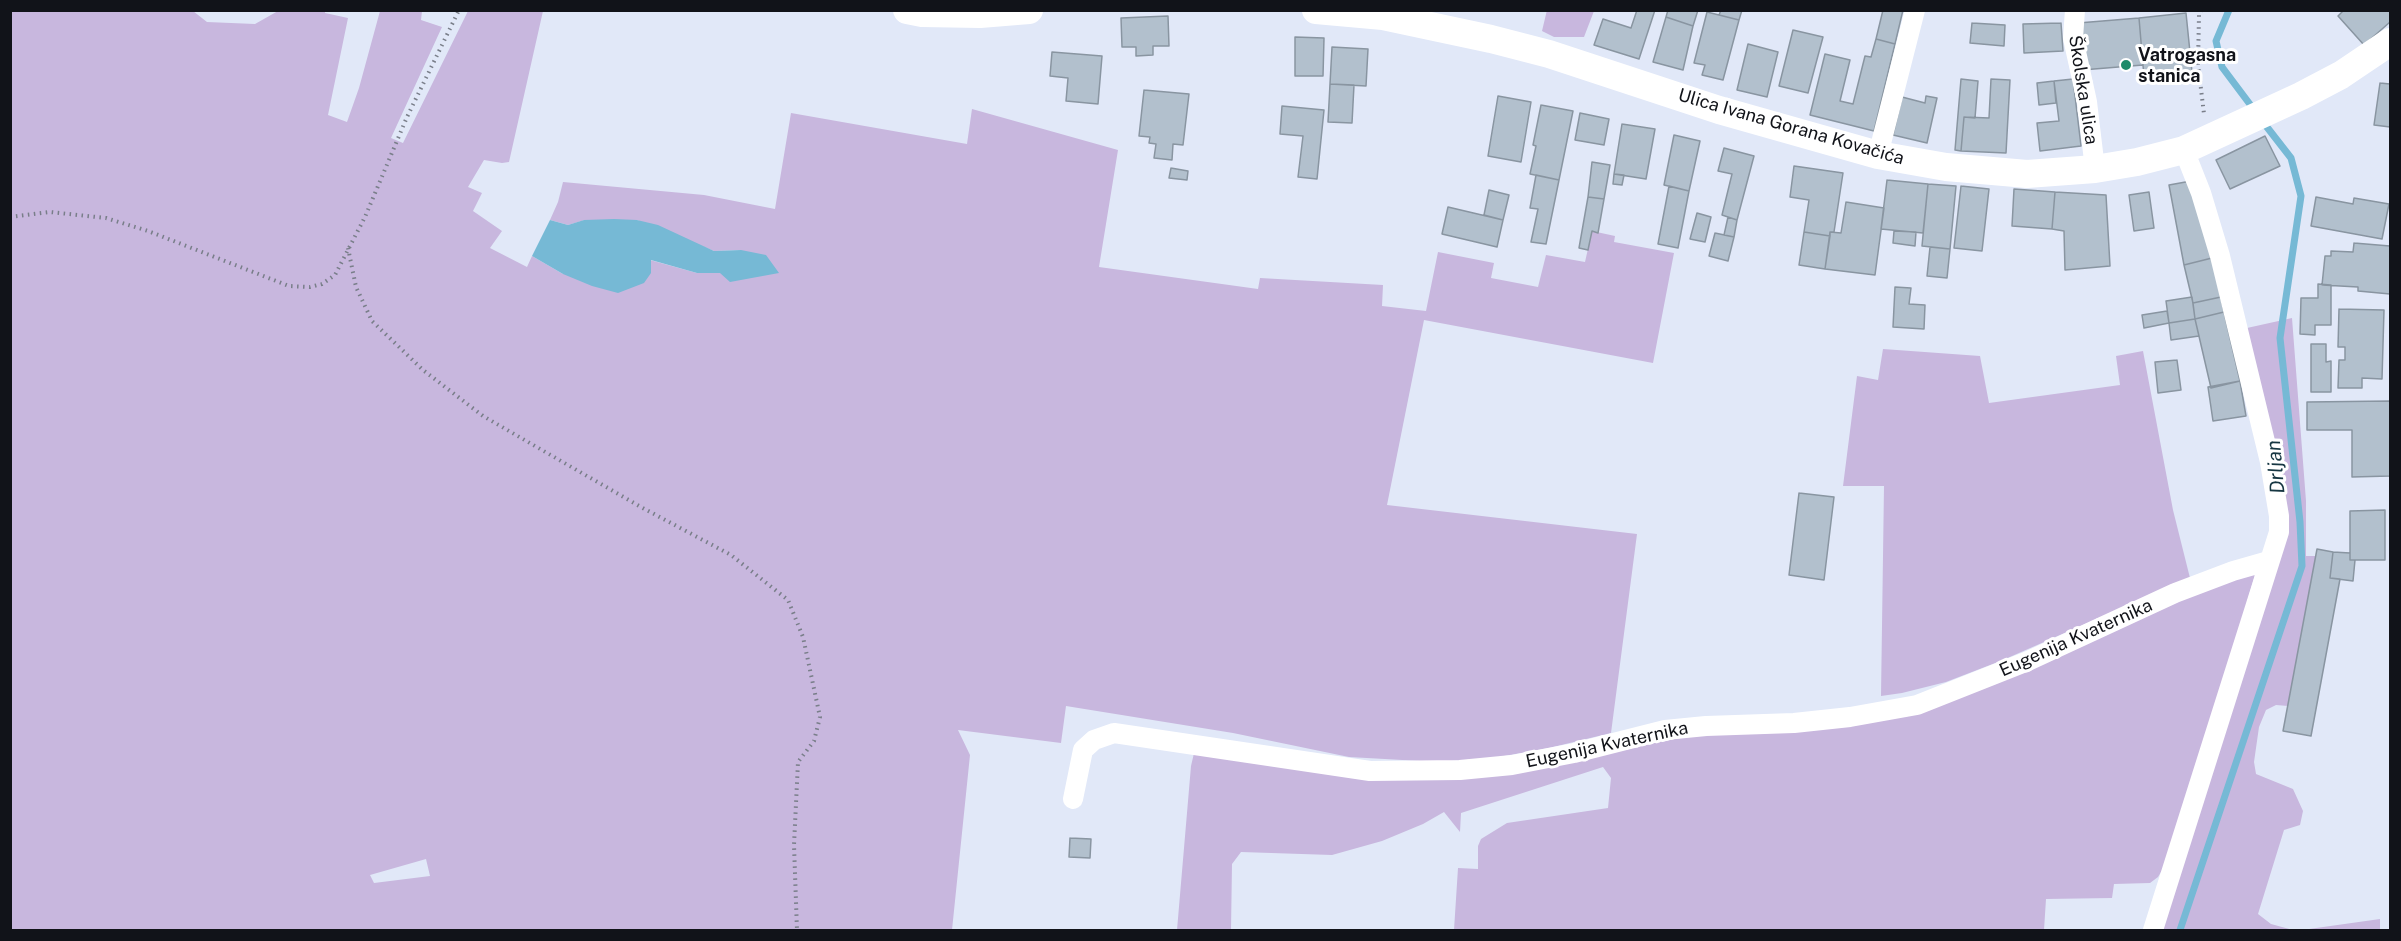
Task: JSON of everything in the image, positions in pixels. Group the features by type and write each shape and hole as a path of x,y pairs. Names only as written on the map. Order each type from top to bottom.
{"main road":[{"path":"907,10 922,14 980,14 1029,10"},
{"name":"Ulica Ivana Gorana Kovačića","path":"1316,10 1383,16 1491,39 1560,57 1719,110 1878,155 1946,167 2027,174 2095,169 2137,162 2207,140 2341,75 2391,42"}],"street":[{"path":"1878,155 1915,10"},
{"name":"Školska ulica","path":"2075,10 2073,38 2087,102 2095,169"},
{"path":"2153,930 2279,532 2279,516 2270,462 2220,256 2201,194 2207,140"},
{"name":"Eugenija Kvaternika","path":"1072,799 1083,750 1094,740 1114,734 1370,771 1460,770 1512,765 1574,753 1665,730 1794,723 1850,717 1917,705 2028,661 2175,593 2233,571 2268,561"}],"path":[{"path":"10,217 50,212 106,218 148,231 289,286 310,287 322,284 335,275 365,217 407,117 459,10"},
{"path":"2202,10 2199,15 2198,64 2207,140"},
{"path":"348,248 356,287 372,321 423,370 483,416 639,506 731,555 788,600 803,637 820,717 814,741 798,762 794,845 797,930"}],"shaded area":[{"path":"1547,10 1594,11 1584,37 1554,37 1542,31"},
{"path":"10,11 193,11 207,22 255,24 278,11 325,11 325,13 348,18 328,115 347,122 359,88 380,11 422,11 421,20 442,27 391,138 403,143 468,11 543,11 509,162 484,160 468,187 482,193 473,211 502,231 490,248 527,267 532,256 563,274 650,260 697,273 720,273 741,250 714,251 637,220 585,220 568,225 550,220 563,182 704,195 775,209 791,113 967,144 972,109 1118,150 1099,267 1258,289 1260,278 1383,285 1382,306 1426,311 1438,252 1494,263 1491,278 1538,287 1546,255 1585,262 1592,231 1615,236 1614,242 1674,253 1653,363 1424,320 1387,505 1637,534 1611,733 1549,748 1493,758 1438,762 1349,757 1233,733 1066,706 1061,743 958,730 970,755 952,930 11,930","holes":["426,859 430,876 374,883 370,875"]},
{"path":"2292,318 2306,501 2306,556 2316,556 2288,706 2276,705 2266,710 2259,727 2254,762 2256,774 2293,789 2303,811 2300,825 2284,830 2258,914 2271,924 2293,930 2159,930 2284,535 2247,328"},
{"path":"1883,349 1980,356 1989,403 2120,385 2116,356 2143,351 2173,510 2190,578 2003,660 1946,682 1881,696 1884,486 1843,486 1857,376 1878,380"},
{"path":"2256,571 2220,696 2164,867 2158,877 2150,883 2114,884 2112,898 2046,899 2044,930 1454,930 1458,868 1478,869 1478,846 1481,839 1507,823 1608,808 1611,778 1603,767 1461,813 1460,832 1444,812 1423,824 1382,841 1332,855 1241,852 1232,864 1231,930 1177,930 1191,766 1195,749 1394,778 1683,732 1909,711 2193,592"},
{"path":"2380,919 2380,930 2302,930"}],"water":[{"path":"550,220 568,225 584,220 637,220 658,225 714,251 741,250 766,255 779,273 730,282 720,273 697,273 651,260 651,273 644,283 618,293 592,286 563,274 532,256"}],"building":[{"path":"1637,10 1655,10 1639,59 1594,45 1603,19 1631,28"},
{"path":"1668,10 1698,10 1693,26 1666,17"},
{"path":"1721,10 1742,10 1739,20 1719,15"},
{"path":"1883,10 1903,10 1895,44 1876,39"},
{"path":"2344,10 2390,10 2390,22 2364,45 2338,16"},
{"path":"1707,12 1739,20 1723,80 1702,75 1705,65 1694,63"},
{"path":"2186,13 2192,72 2144,77 2139,18"},
{"path":"1168,16 1169,46 1153,46 1153,55 1136,56 1136,47 1122,47 1121,18"},
{"path":"1666,17 1693,26 1683,70 1653,62"},
{"path":"2139,18 2143,65 2082,70 2078,23"},
{"path":"1972,23 2005,25 2004,46 1970,43"},
{"path":"2061,23 2063,51 2024,53 2023,24"},
{"path":"1793,30 1823,37 1808,93 1779,86"},
{"path":"1295,37 1324,38 1323,76 1295,76"},
{"path":"1876,39 1895,44 1874,131 1810,115 1825,54 1850,60 1840,101 1853,104 1865,56 1871,57"},
{"path":"1748,44 1778,52 1767,97 1737,90"},
{"path":"1332,47 1368,49 1366,86 1330,84"},
{"path":"1052,52 1102,56 1098,104 1066,101 1068,78 1050,76"},
{"path":"1961,79 1978,81 1975,118 1964,117 1961,151 1955,150"},
{"path":"1991,79 2010,80 2006,153 1961,151 1964,117 1989,118"},
{"path":"2073,79 2081,146 2040,151 2037,123 2059,121 2054,81"},
{"path":"2054,81 2056,103 2039,105 2037,83"},
{"path":"2380,83 2390,84 2390,127 2374,125"},
{"path":"1330,84 1354,85 1352,123 1328,122"},
{"path":"1144,90 1189,94 1183,145 1173,144 1172,160 1154,158 1156,144 1149,143 1150,137 1139,136"},
{"path":"1498,96 1531,102 1521,162 1488,156"},
{"path":"1926,96 1937,98 1927,143 1893,135 1902,97 1925,103"},
{"path":"1541,105 1573,111 1559,180 1530,174"},
{"path":"1282,106 1324,110 1317,179 1298,177 1303,136 1280,134"},
{"path":"1580,113 1609,119 1604,145 1575,140"},
{"path":"1622,124 1655,129 1646,179 1614,174"},
{"path":"1674,135 1700,141 1689,191 1664,185"},
{"path":"2265,136 2280,166 2230,189 2216,160"},
{"path":"1724,148 1754,156 1737,220 1722,215 1732,174 1718,171"},
{"path":"1592,162 1610,165 1604,199 1588,197"},
{"path":"1794,166 1843,173 1834,232 1830,232 1830,236 1804,232 1809,200 1790,197"},
{"path":"1171,168 1188,171 1187,180 1169,178"},
{"path":"1614,174 1624,175 1622,185 1613,184"},
{"path":"1536,175 1559,180 1546,244 1531,242 1538,209 1530,208"},
{"path":"1887,180 1928,184 1923,233 1881,229"},
{"path":"2191,181 2212,258 2184,265 2169,185"},
{"path":"1928,184 1956,186 1950,249 1922,246"},
{"path":"1669,186 1689,191 1678,248 1658,244"},
{"path":"1961,186 1989,189 1982,251 1954,248"},
{"path":"2014,189 2055,192 2052,229 2012,226"},
{"path":"1489,190 1509,195 1503,220 1484,215"},
{"path":"2055,192 2106,195 2110,266 2065,270 2064,231 2052,229"},
{"path":"2149,192 2154,228 2134,231 2129,195"},
{"path":"1588,197 1604,199 1598,233 1592,231 1588,250 1579,248"},
{"path":"2316,197 2353,204 2354,198 2389,204 2382,239 2311,226"},
{"path":"1846,202 1884,208 1875,275 1825,269 1830,232 1841,233"},
{"path":"1448,207 1503,220 1497,247 1442,234"},
{"path":"1697,213 1711,217 1705,242 1690,239"},
{"path":"1728,217 1737,220 1734,237 1724,235"},
{"path":"1894,231 1916,232 1915,246 1893,243"},
{"path":"1804,232 1830,236 1825,269 1799,265"},
{"path":"1715,233 1734,237 1728,261 1709,256"},
{"path":"2354,243 2390,246 2390,294 2358,291 2358,287 2322,285 2325,256 2331,256 2331,251 2353,252"},
{"path":"1930,247 1950,249 1947,278 1927,276"},
{"path":"2212,258 2221,297 2193,303 2184,265"},
{"path":"2318,284 2331,285 2331,325 2315,325 2315,335 2300,334 2301,298 2318,298"},
{"path":"1895,287 1911,288 1909,304 1925,305 1924,329 1893,327"},
{"path":"2192,297 2195,319 2169,323 2166,301"},
{"path":"2221,297 2224,312 2195,319 2193,303"},
{"path":"2339,309 2384,310 2382,379 2362,378 2362,388 2338,388 2339,360 2345,360 2345,347 2338,347"},
{"path":"2167,311 2169,323 2144,328 2142,315"},
{"path":"2224,312 2240,381 2211,388 2195,319"},
{"path":"2195,319 2199,336 2171,340 2169,323"},
{"path":"2311,344 2326,344 2326,362 2331,361 2331,392 2311,392"},
{"path":"2177,360 2181,390 2158,393 2155,362"},
{"path":"2240,381 2246,416 2213,421 2208,387"},
{"path":"2390,401 2390,476 2352,477 2352,430 2307,430 2307,402"},
{"path":"1799,493 1834,497 1824,580 1789,575"},
{"path":"2385,510 2385,560 2350,560 2350,511"},
{"path":"2317,549 2333,552 2330,578 2340,579 2311,736 2283,731"},
{"path":"2333,552 2350,553 2350,560 2355,560 2353,581 2330,578"},
{"path":"1070,838 1091,839 1090,858 1069,857"}],"waterway":[{"name":"Drljan","path":"2229,10 2216,41 2222,67 2255,111"},
{"name":"Drljan","path":"2180,930 2302,566 2300,522 2280,338 2301,196 2291,158 2263,122"}],"place":[{"name":"Vatrogasna stanica","path":"2126,65"}]}
